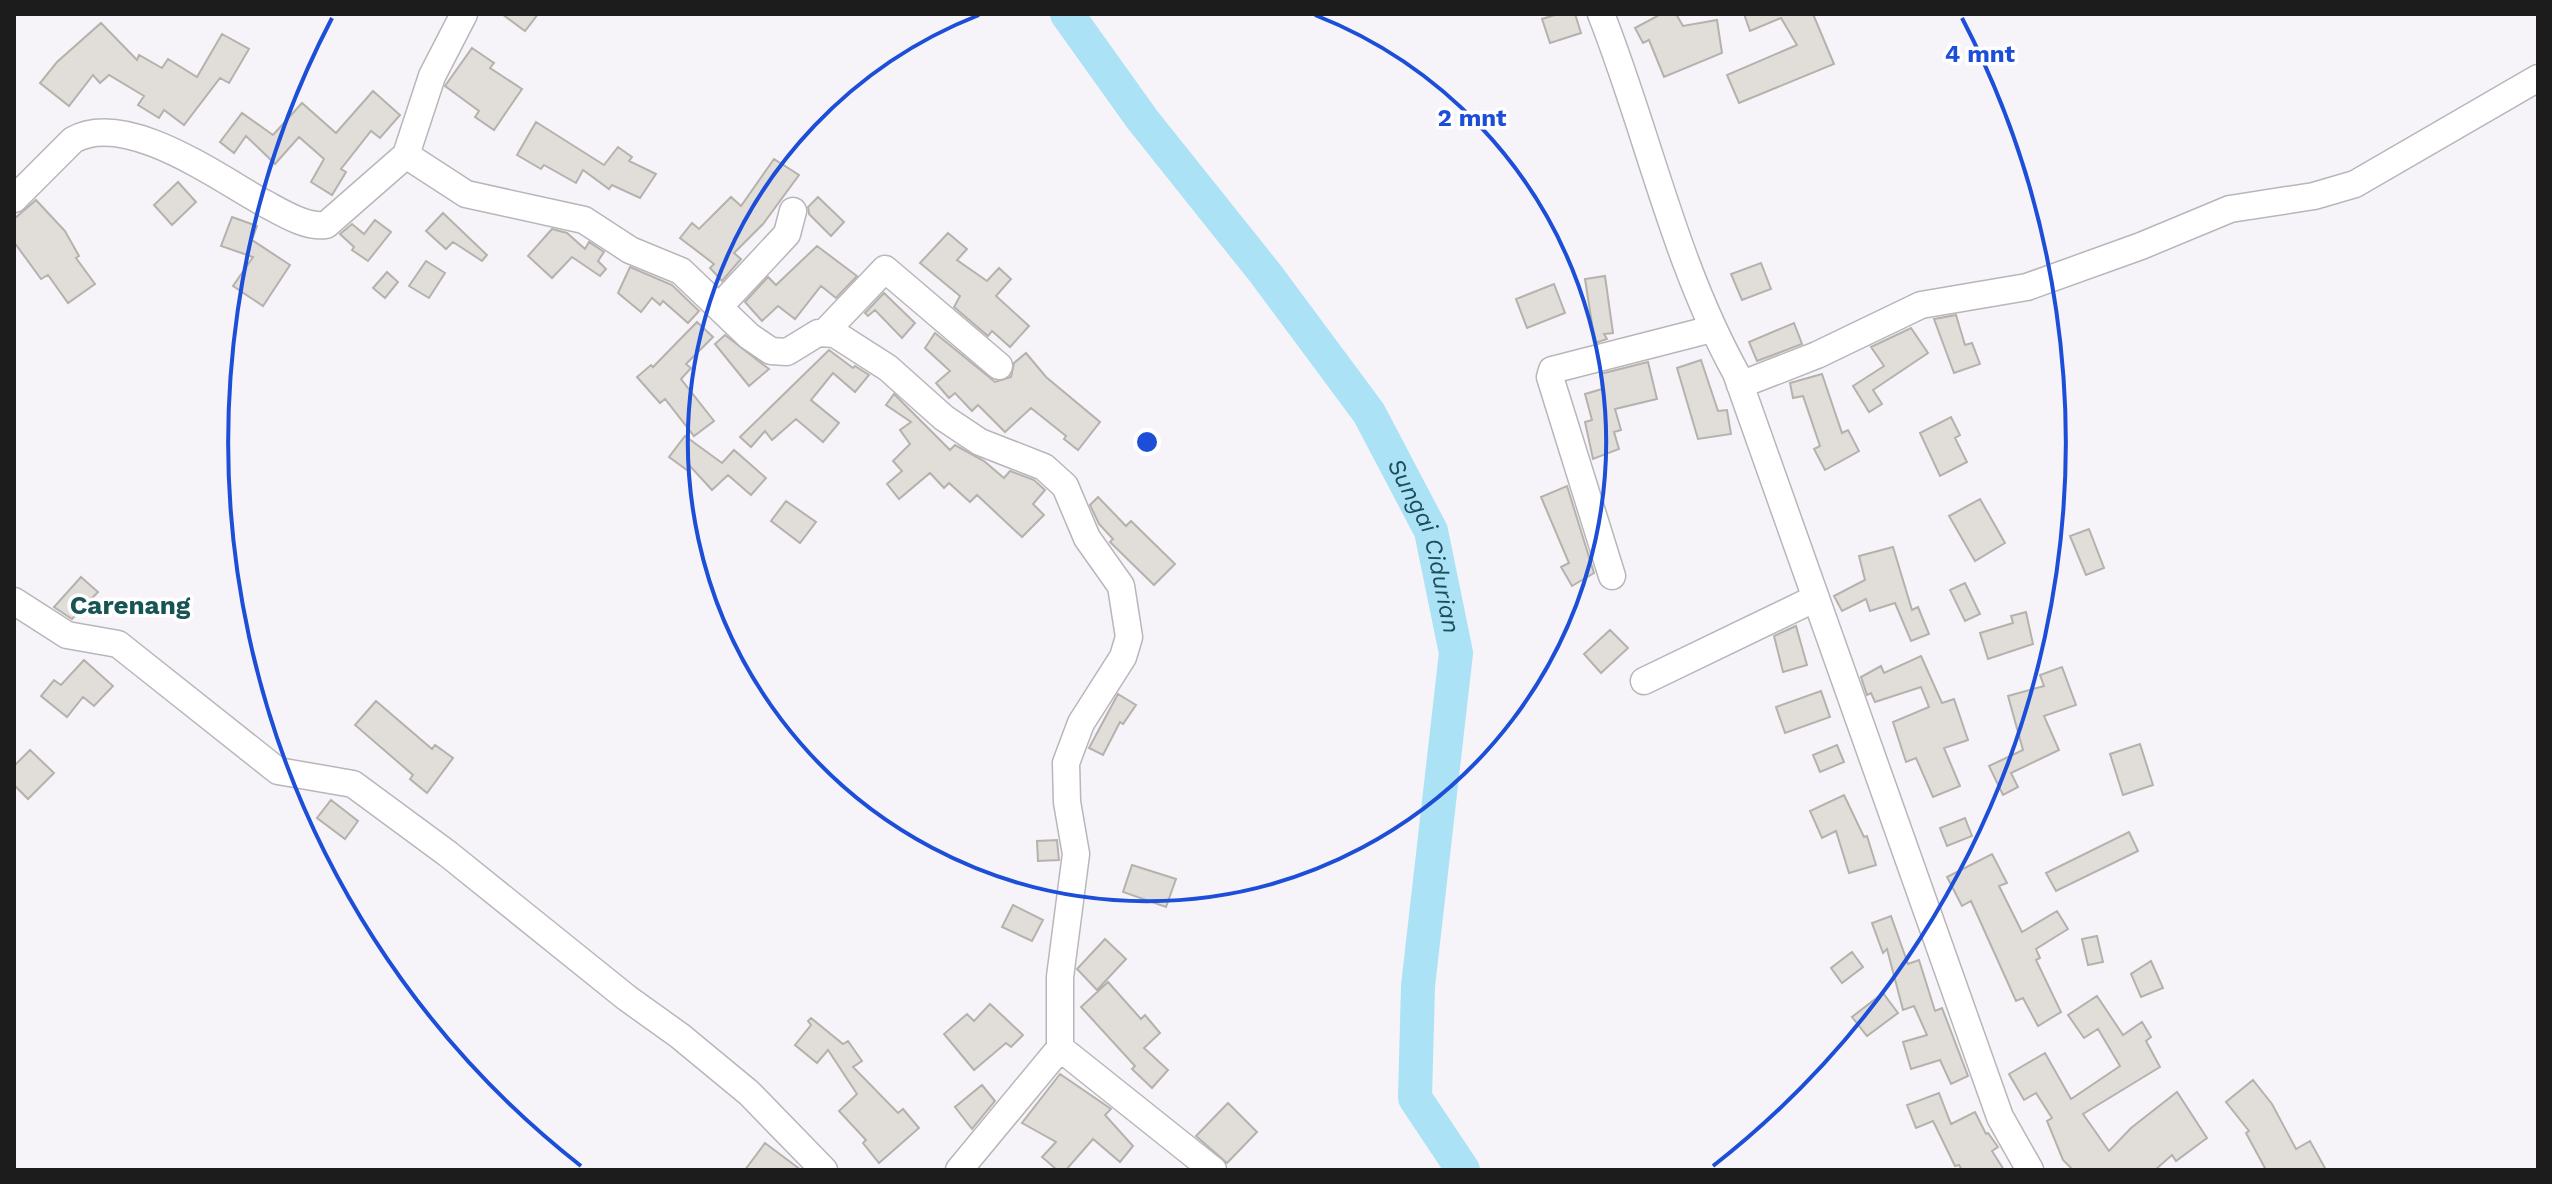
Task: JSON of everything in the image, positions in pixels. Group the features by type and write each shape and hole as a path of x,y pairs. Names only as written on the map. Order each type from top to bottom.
{"street":[{"path":"14,199 73,140 82,134 109,132 158,146 280,212 319,226 333,222 406,155 432,76 464,14"},
{"path":"1601,14 1680,249 1712,329 1740,385 2000,1117 2030,1170"},
{"path":"1740,385 1817,355 1921,305 2027,287 2141,246 2230,209 2314,196 2355,184 2538,78"},
{"path":"406,155 466,194 584,220 630,250 681,271 756,342 779,354 826,331 885,269 999,366"},
{"path":"719,307 787,234 793,211"},
{"path":"1612,576 1550,377 1552,370 1712,329"},
{"path":"826,331 888,368 944,418 980,442 1044,467 1065,486 1087,538 1123,592 1128,643 1081,723 1066,763 1067,802 1076,854 1060,977 1060,1048 959,1170"},
{"path":"1644,681 1816,598"},
{"path":"14,601 67,635 118,644 278,771 353,784 692,1045 749,1093 824,1170"},
{"path":"1060,1048 1213,1170"}],"building":[{"path":"502,14 538,14 525,31"},
{"path":"1558,14 1575,14 1581,33 1550,43 1542,19"},
{"path":"1661,14 1676,14 1683,26 1717,20 1722,53 1664,77 1649,40 1643,43 1635,28"},
{"path":"1744,14 1813,14 1834,64 1739,103 1727,75 1797,45 1781,18 1750,31"},
{"path":"101,23 137,60 139,55 162,68 168,59 197,77 222,34 249,49 229,83 220,78 184,125 164,110 159,118 138,105 144,96 109,75 100,83 93,75 69,106 40,83 57,62"},
{"path":"472,48 494,63 490,68 522,89 494,130 475,117 479,111 445,86"},
{"path":"373,91 400,115 380,138 371,131 341,169 346,172 332,195 311,182 324,159 299,137 275,164 246,136 234,153 220,142 242,113 273,135 302,103 336,133"},
{"path":"536,122 604,165 618,147 632,157 629,161 656,174 640,198 612,185 609,189 583,170 576,183 544,165 541,169 517,155"},
{"path":"774,159 799,175 763,224 734,253 741,259 722,281 710,268 714,264 680,238 692,223 699,229 731,197 741,206"},
{"path":"178,182 196,202 172,225 154,205"},
{"path":"818,197 844,222 831,236 809,214 808,207"},
{"path":"36,200 65,231 79,256 76,258 95,284 68,303 48,275 41,279 14,242 14,219"},
{"path":"443,213 487,255 482,261 453,242 446,249 426,231"},
{"path":"232,217 257,226 252,240 290,265 263,306 233,286 253,257 221,246"},
{"path":"375,220 391,232 368,261 352,250 354,247 340,234 352,224 364,234"},
{"path":"552,229 567,233 585,249 589,242 604,252 598,261 606,269 600,276 572,257 552,278 528,256"},
{"path":"948,233 967,249 957,260 987,281 999,268 1011,279 996,296 1029,326 1010,347 992,331 988,336 954,307 960,296 920,263"},
{"path":"817,246 857,276 836,298 821,286 795,319 778,306 762,321 745,302 768,277 776,285"},
{"path":"426,261 445,273 429,298 409,286"},
{"path":"1761,263 1771,289 1742,300 1731,274"},
{"path":"630,267 672,285 699,311 688,323 663,301 660,305 652,298 641,312 618,293"},
{"path":"387,272 398,282 385,298 373,288"},
{"path":"1605,276 1613,333 1604,334 1607,339 1595,343 1585,279"},
{"path":"1554,284 1565,313 1527,328 1516,299"},
{"path":"884,293 915,323 902,338 875,310 868,316 865,313"},
{"path":"1956,315 1965,345 1972,343 1980,364 1954,373 1934,319"},
{"path":"697,322 713,337 686,364 691,368 681,379 714,421 694,436 665,399 660,403 637,377 651,365 653,367"},
{"path":"1794,323 1802,344 1757,361 1749,342"},
{"path":"1911,328 1928,353 1873,390 1882,404 1869,412 1853,386 1884,366 1871,347"},
{"path":"935,333 995,382 1011,377 1014,363 1026,353 1046,377 1100,422 1078,450 1064,439 1066,436 1031,408 1005,432 978,405 972,411 955,393 949,398 936,383 950,371 925,348"},
{"path":"725,335 769,369 749,386 715,344"},
{"path":"829,350 853,368 855,366 869,375 855,392 833,373 811,400 839,423 823,442 796,419 772,440 765,431 751,447 740,437"},
{"path":"1701,360 1718,411 1727,410 1731,434 1698,439 1677,368"},
{"path":"1648,362 1657,399 1615,409 1621,430 1614,432 1619,449 1593,459 1585,422 1592,420 1585,394 1602,389 1600,374"},
{"path":"1822,374 1842,433 1848,430 1859,451 1825,470 1814,449 1820,446 1803,396 1793,398 1790,383"},
{"path":"894,394 950,450 955,445 984,461 1004,478 1010,471 1034,480 1045,490 1033,504 1044,515 1022,537 977,495 970,502 949,483 944,488 930,473 899,499 887,484 902,471 893,461 910,444 900,430 911,422 886,405"},
{"path":"1951,417 1960,435 1955,438 1967,462 1940,476 1920,433"},
{"path":"685,436 722,463 734,450 766,478 751,495 728,475 712,490 690,466 687,470 669,457"},
{"path":"1567,486 1594,573 1572,586 1561,567 1569,563 1541,497"},
{"path":"1098,497 1126,526 1131,521 1175,564 1154,585 1110,542 1113,539 1099,524 1090,505"},
{"path":"1980,499 2005,543 1975,561 1949,516"},
{"path":"786,501 816,522 800,543 771,521"},
{"path":"2089,529 2104,568 2086,575 2070,536"},
{"path":"1893,547 1912,610 1918,607 1929,634 1911,641 1895,603 1870,611 1866,599 1842,611 1834,596 1865,580 1859,556"},
{"path":"81,577 98,592 72,619 54,607"},
{"path":"1965,583 1980,614 1965,621 1950,590"},
{"path":"2026,612 2033,644 1988,659 1980,633 2013,623 2011,616"},
{"path":"1796,626 1807,665 1783,672 1774,636"},
{"path":"1610,630 1628,648 1601,673 1584,654"},
{"path":"1921,656 1942,703 1954,699 1968,740 1944,748 1960,786 1933,797 1916,758 1906,762 1893,722 1929,707 1921,687 1875,702 1871,693 1867,695 1861,677 1881,666 1884,673"},
{"path":"84,660 113,686 94,706 83,697 67,717 41,696 54,680 61,685"},
{"path":"2062,667 2076,705 2044,716 2059,750 2011,773 2018,787 2003,795 1989,766 2023,750 2008,696 2044,686 2040,675"},
{"path":"1821,691 1830,717 1785,733 1776,707"},
{"path":"1118,694 1136,705 1123,724 1120,722 1103,755 1089,748"},
{"path":"376,701 432,749 435,745 453,758 427,793 410,779 413,775 355,725"},
{"path":"2140,744 2153,785 2123,795 2110,754"},
{"path":"1837,745 1844,762 1820,772 1813,755"},
{"path":"30,750 54,773 28,799 14,785 14,766"},
{"path":"1844,795 1864,837 1867,836 1876,865 1849,873 1836,831 1822,838 1810,811"},
{"path":"331,800 358,821 345,839 317,818"},
{"path":"1965,818 1972,836 1947,846 1940,828"},
{"path":"2129,832 2138,851 2056,891 2046,873"},
{"path":"1057,840 1059,860 1038,861 1037,841"},
{"path":"1992,854 2007,883 1999,886 2022,932 2057,911 2068,929 2036,949 2040,958 2036,960 2061,1012 2038,1026 2023,998 2016,1001 1971,901 1962,906 1947,877"},
{"path":"1132,865 1176,879 1166,907 1123,892"},
{"path":"1013,905 1043,920 1032,941 1002,927"},
{"path":"1891,916 1908,964 1919,960 1935,1011 1942,1008 1968,1076 1951,1084 1940,1060 1911,1069 1903,1042 1927,1035 1914,1006 1903,1010 1887,949 1883,953 1872,923"},
{"path":"2097,936 2103,962 2088,965 2082,939"},
{"path":"1105,939 1126,959 1097,990 1077,969"},
{"path":"1852,952 1863,967 1842,983 1831,968"},
{"path":"2151,961 2163,988 2141,997 2131,974"},
{"path":"1108,982 1141,1019 1145,1015 1160,1033 1144,1048 1168,1070 1152,1088 1132,1069 1135,1066 1081,1007"},
{"path":"1883,993 1898,1013 1867,1036 1852,1017"},
{"path":"2097,996 2123,1035 2142,1022 2151,1037 2146,1041 2160,1067 2083,1114 2109,1151 2131,1128 2177,1092 2207,1138 2176,1161 2172,1155 2155,1170 2073,1170 2063,1160 2047,1121 2052,1118 2036,1093 2024,1100 2009,1074 2045,1053 2071,1099 2120,1066 2098,1029 2084,1038 2068,1015"},
{"path":"990,1004 1023,1035 1011,1047 1006,1043 974,1070 944,1034 967,1014 974,1021"},
{"path":"811,1018 843,1044 848,1041 862,1061 853,1067 898,1113 903,1109 919,1128 879,1163 863,1143 866,1140 839,1111 857,1094 828,1050 817,1063 795,1045 811,1025 808,1021"},
{"path":"1060,1074 1111,1109 1105,1115 1133,1146 1120,1162 1093,1139 1066,1170 1057,1170 1042,1157 1056,1142 1022,1123"},
{"path":"2253,1080 2272,1104 2296,1149 2310,1141 2326,1170 2266,1170 2246,1133 2249,1131 2226,1102"},
{"path":"982,1085 995,1101 972,1129 955,1107"},
{"path":"1939,1093 1951,1124 1975,1112 1986,1134 1998,1147 1992,1151 2004,1170 1962,1170 1959,1165 1955,1166 1933,1121 1916,1128 1907,1105"},
{"path":"1228,1103 1257,1132 1227,1163 1196,1136"},
{"path":"765,1143 801,1170 745,1170"}],"waterway":[{"name":"Sungai Cidurian","path":"1067,14 1142,119 1265,273 1369,413 1431,531 1456,653 1418,986 1415,1098 1463,1170"}],"district":[{"name":"Carenang","path":"130,605"}]}
